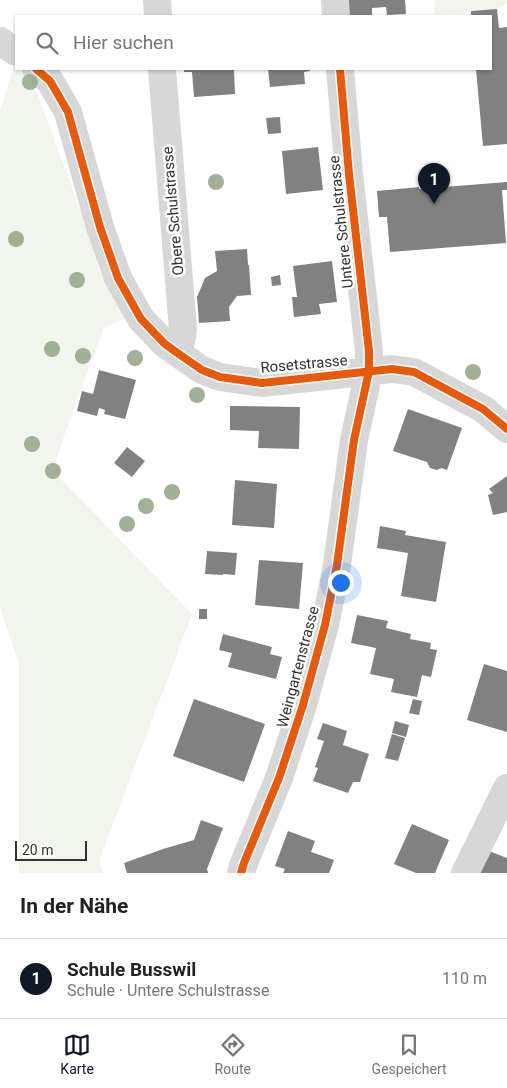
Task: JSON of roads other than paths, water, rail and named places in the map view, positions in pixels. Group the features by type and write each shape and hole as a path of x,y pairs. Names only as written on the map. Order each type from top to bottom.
{"street":[{"path":"157,0 158,15"},
{"path":"335,0 336,15"},
{"path":"0,41 15,51"},
{"name":"Rosetstrasse","path":"37,70 50,81 68,112 100,227 118,278 141,319 165,344 202,370 220,377 262,383 392,368 414,372 483,409 507,428"},
{"name":"Obere Schulstrasse","path":"162,70 183,330 179,348 176,352"},
{"name":"Untere Schulstrasse","path":"340,70 349,174 369,350 369,371"},
{"name":"Weingartenstrasse","path":"241,873 279,778 303,705 325,625 337,566 354,440 369,371"},
{"path":"465,873 507,788"}],"place":[{"name":"Schule Busswil","path":"434,204"}]}
